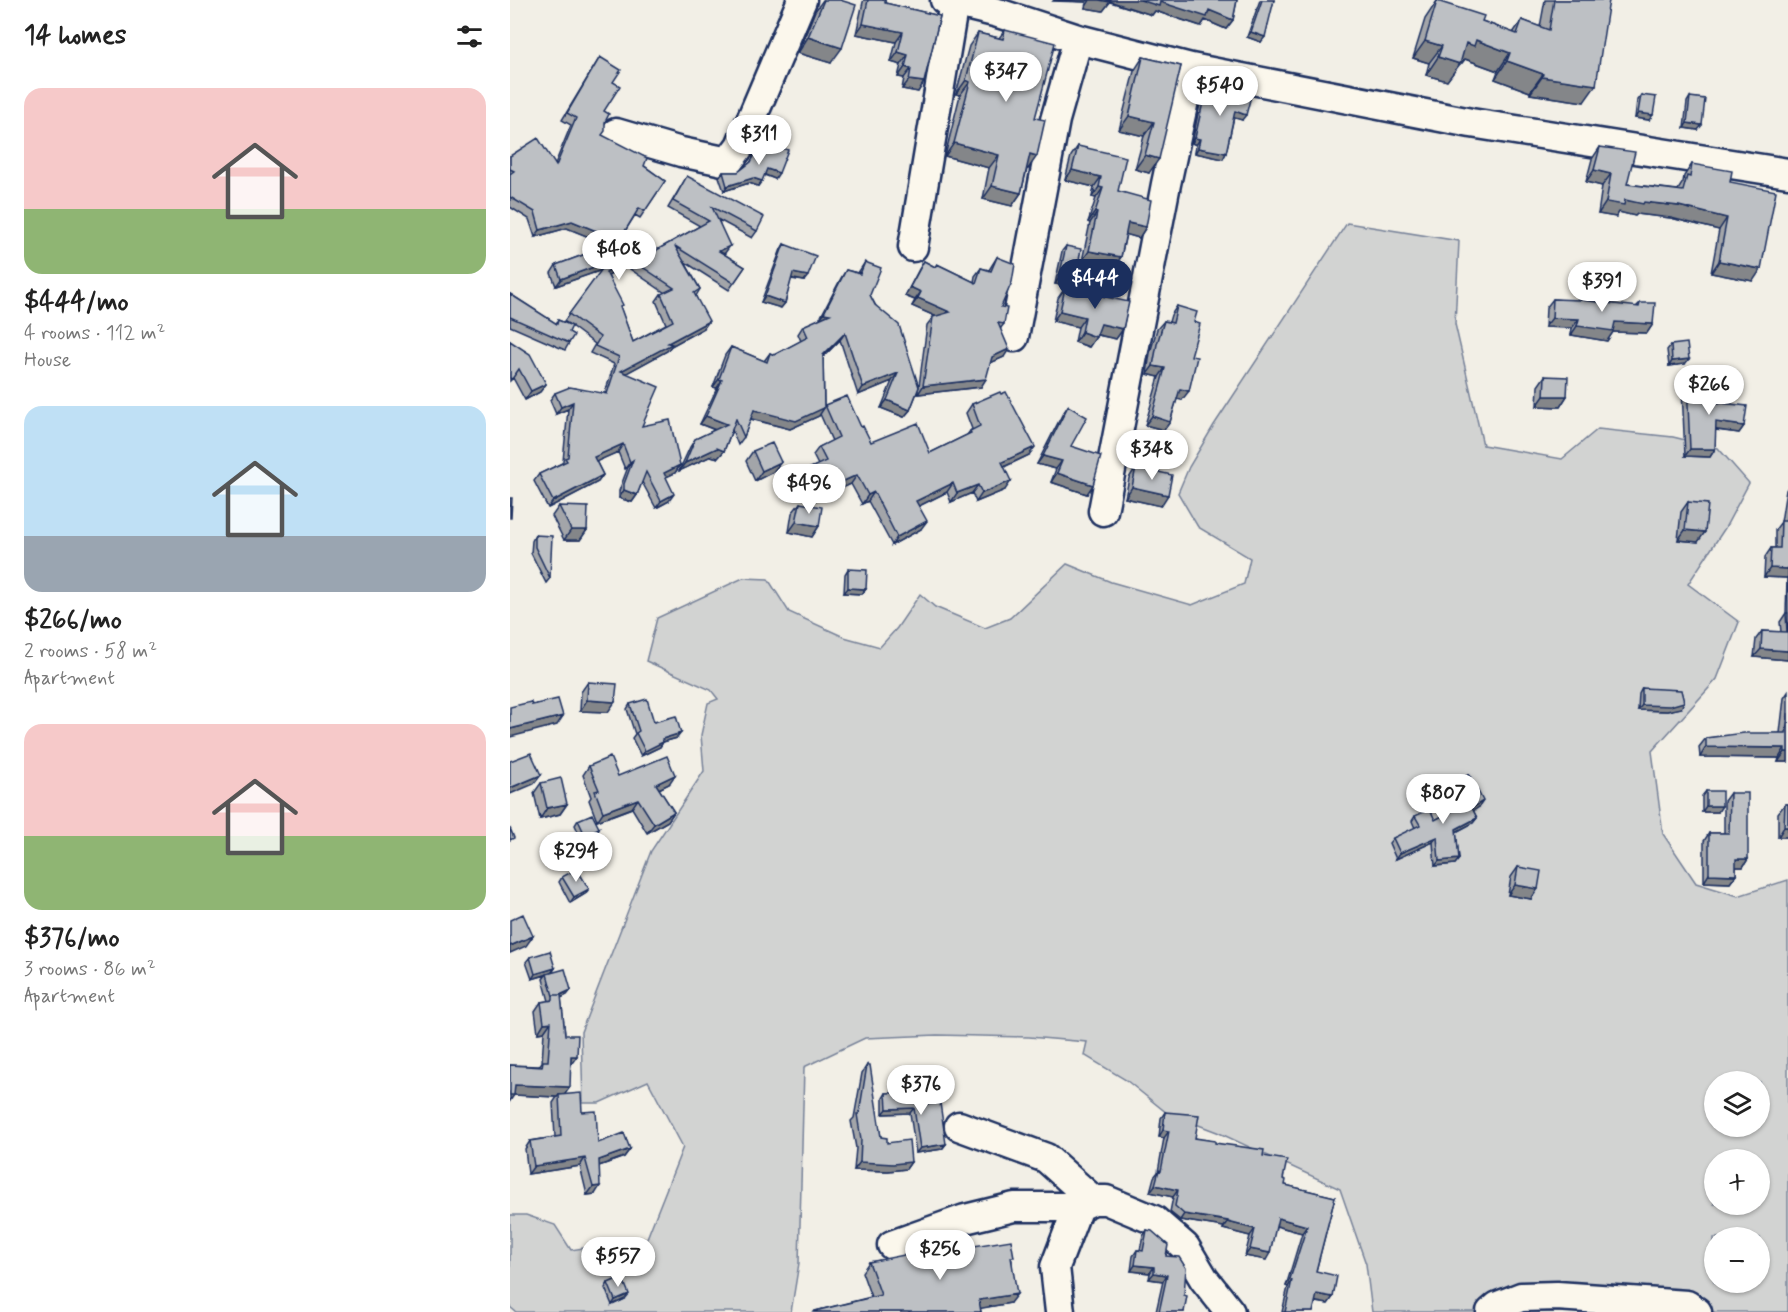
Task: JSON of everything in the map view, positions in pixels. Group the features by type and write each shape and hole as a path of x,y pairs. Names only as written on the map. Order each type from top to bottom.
{"street":[{"path":"616,133 681,152 728,162 740,146 802,0"},
{"path":"913,248 950,1 1004,7 1078,39 1191,68 1471,123 1788,173"},
{"path":"1014,337 1055,120 1078,39"},
{"path":"1103,511 1166,184 1191,68"},
{"path":"959,1126 1046,1158 1085,1203"},
{"path":"892,1245 965,1219 1014,1208 1106,1200 1154,1220 1185,1247 1204,1279 1230,1312"},
{"path":"1060,1312 1055,1267 1085,1203"},
{"path":"1491,1312 1498,1306 1521,1296 1557,1296 1687,1305 1697,1312"}],"shaded area":[{"path":"1347,223 1459,241 1455,324 1483,445 1562,459 1598,429 1673,437 1718,448 1749,483 1725,528 1688,584 1739,622 1717,679 1652,751 1663,834 1696,883 1738,896 1788,880 1788,1312 1372,1312 1366,1264 1340,1189 1217,1132 1167,1113 1126,1080 1084,1055 1087,1042 1029,1037 937,1035 865,1038 804,1067 799,1263 791,1312 516,1312 510,1307 510,1215 526,1215 555,1225 571,1250 647,1238 683,1147 648,1081 599,1103 583,1103 581,1032 651,851 704,771 701,735 708,703 718,699 711,690 646,661 657,618 743,578 768,579 789,612 844,637 880,647 897,628 920,594 935,607 985,628 1010,618 1067,564 1111,582 1192,605 1244,584 1250,558 1198,527 1178,493 1189,467 1214,425"}],"building":[{"path":"824,0 840,0 856,5 842,48 808,37"},
{"path":"868,0 885,0 885,3 940,16 924,82 909,80 911,69 905,67 908,55 898,52 903,32 863,24"},
{"path":"1140,0 1237,0 1233,20 1209,10 1207,17 1160,2 1159,6"},
{"path":"1262,0 1274,0 1265,37 1251,32"},
{"path":"1554,0 1609,0 1596,85 1542,77 1543,74 1507,61 1510,53 1476,40 1474,46 1466,43 1460,64 1438,57 1442,46 1425,41 1437,1 1484,16 1482,21 1517,34 1522,20 1549,30"},
{"path":"1005,30 1055,43 1035,118 1045,120 1037,156 1030,154 1021,193 992,186 999,155 954,143 970,82 966,80 978,33 1003,39"},
{"path":"600,57 621,70 613,82 620,86 604,111 609,114 602,135 647,158 644,166 665,181 645,211 639,208 625,231 632,245 642,251 606,272 623,305 620,306 633,342 673,321 661,294 674,288 635,262 709,221 673,201 687,176 764,217 757,231 712,207 730,246 719,251 745,267 734,283 675,246 700,289 694,293 709,321 621,371 659,387 642,426 670,420 680,465 664,473 674,494 661,501 646,472 637,495 624,490 633,460 630,462 623,444 594,457 603,475 553,501 539,474 567,461 565,458 568,457 573,402 561,407 555,393 570,387 607,394 619,357 595,346 600,337 569,314 607,262 561,279 556,265 621,241 572,221 540,230 535,212 510,197 510,174 514,171 510,169 510,156 538,138 556,166 576,118 567,113"},
{"path":"1143,57 1181,66 1159,159 1145,155 1154,122 1129,116"},
{"path":"1230,87 1252,92 1246,115 1235,111 1226,153 1198,148 1200,139 1195,138 1206,89 1229,90"},
{"path":"1641,95 1656,97 1653,115 1638,113"},
{"path":"1690,97 1705,99 1702,125 1687,123"},
{"path":"774,145 788,150 779,173 767,169 762,181 753,178 727,186 723,172 738,172 751,162 759,147 772,151"},
{"path":"1078,146 1126,157 1118,191 1151,200 1146,227 1128,223 1121,257 1089,251 1097,213 1095,212 1103,188 1099,187 1101,177 1072,170"},
{"path":"1600,147 1635,152 1627,184 1683,191 1687,176 1690,177 1692,164 1732,171 1730,182 1776,191 1761,269 1719,261 1727,218 1679,206 1644,202 1643,204 1625,200 1624,205 1606,202 1611,174 1594,170"},
{"path":"784,244 816,256 808,276 793,273 785,303 765,296"},
{"path":"1066,246 1081,249 1075,282 1059,278"},
{"path":"997,257 1015,264 1012,282 1001,307 1007,308 1004,324 998,323 1009,349 992,357 986,379 923,386 933,317 950,312 918,298 921,292 910,287 924,261 935,267 937,264 976,283 981,268 991,271"},
{"path":"865,262 881,268 870,295 875,305 899,325 919,387 910,410 887,400 898,373 863,387 845,333 823,355 824,408 796,421 754,410 744,437 736,419 724,451 717,448 685,463 695,439 727,424 706,416 722,380 719,379 731,347 767,362 770,353 774,355 808,337 803,326 830,314 824,313 846,270 860,274"},
{"path":"1065,288 1129,302 1123,329 1101,324 1096,337 1082,332 1085,317 1060,311"},
{"path":"510,294 557,324 558,320 572,326 569,332 574,335 569,343 510,317"},
{"path":"1553,299 1639,307 1640,303 1655,303 1653,324 1615,322 1613,331 1577,326 1579,319 1552,318"},
{"path":"1177,306 1197,312 1194,322 1200,324 1191,356 1197,357 1189,391 1180,389 1170,422 1152,416 1165,368 1153,366 1164,321 1173,323"},
{"path":"510,341 530,354 546,384 531,391 519,369 512,379 510,378"},
{"path":"1687,343 1689,359 1672,361 1671,345"},
{"path":"1545,376 1568,377 1567,396 1544,396"},
{"path":"1704,380 1705,401 1747,406 1744,426 1716,422 1715,449 1690,449 1687,381"},
{"path":"1000,392 1001,394 1006,392 1035,447 1002,462 1011,481 982,493 978,485 957,493 953,483 916,501 927,521 897,537 874,492 868,495 857,475 817,493 806,470 826,461 819,447 839,437 825,405 847,396 861,427 863,426 871,442 918,423 930,453 971,433 970,431 980,426 972,404"},
{"path":"1068,406 1087,417 1071,446 1101,456 1093,485 1057,473 1062,461 1043,456"},
{"path":"772,443 781,462 762,471 753,451"},
{"path":"1136,467 1172,475 1168,495 1132,487"},
{"path":"510,498 512,498 511,518 510,518"},
{"path":"1688,502 1708,504 1705,532 1685,530"},
{"path":"800,503 822,507 819,526 796,522"},
{"path":"559,506 588,507 587,530 571,530"},
{"path":"1788,507 1788,569 1770,568 1771,548 1780,548 1781,521 1786,521"},
{"path":"535,535 552,536 550,578 535,547"},
{"path":"848,569 867,570 866,589 848,588"},
{"path":"1786,613 1788,613 1788,651 1761,649 1762,631 1787,632"},
{"path":"588,682 617,684 615,702 587,700"},
{"path":"1642,688 1681,690 1684,702 1670,706 1642,705"},
{"path":"558,699 563,716 510,729 510,707"},
{"path":"647,699 654,722 676,716 681,733 662,739 663,742 645,751 636,733 639,731 630,704"},
{"path":"1788,713 1788,752 1785,752 1785,748 1706,747 1706,738 1744,733 1786,733"},
{"path":"531,753 541,775 510,788 510,761"},
{"path":"667,756 675,775 656,784 674,812 654,824 638,799 603,812 595,791 599,790 589,766 610,757 618,776"},
{"path":"1469,774 1483,801 1472,808 1477,818 1456,829 1459,859 1439,861 1437,837 1400,853 1393,838 1420,825 1415,816 1430,809 1435,820 1467,803 1456,781"},
{"path":"561,778 567,804 547,808 541,783"},
{"path":"1706,791 1722,791 1722,806 1706,806"},
{"path":"1730,793 1748,793 1748,859 1736,859 1736,875 1709,874 1709,833 1729,833"},
{"path":"1785,804 1788,804 1788,827 1784,827"},
{"path":"592,814 599,828 585,835 578,820"},
{"path":"510,828 514,838 510,840"},
{"path":"1518,867 1541,871 1538,889 1515,885"},
{"path":"577,869 589,889 574,897 562,877"},
{"path":"523,914 533,936 510,946 510,920"},
{"path":"550,951 555,968 535,974 530,957"},
{"path":"565,969 571,990 553,996 547,974"},
{"path":"553,995 561,995 565,1035 578,1035 577,1056 571,1056 570,1087 515,1085 514,1095 510,1095 510,1065 542,1067 543,1061 548,1061 551,1022 544,1023 541,1002 553,1000"},
{"path":"867,1065 870,1065 881,1137 887,1138 887,1143 909,1140 911,1162 893,1164 860,1162 861,1140 857,1114 859,1114"},
{"path":"908,1090 925,1092 924,1104 940,1103 946,1144 920,1148 914,1108 887,1109 886,1093 908,1092"},
{"path":"581,1093 582,1112 596,1111 598,1143 624,1133 630,1149 599,1160 600,1186 593,1187 585,1158 534,1166 530,1141 561,1136 559,1095"},
{"path":"1165,1112 1199,1115 1195,1138 1264,1150 1263,1156 1287,1160 1283,1179 1286,1180 1285,1185 1335,1197 1316,1271 1337,1276 1333,1297 1317,1294 1313,1312 1285,1312 1292,1280 1290,1279 1307,1226 1278,1218 1270,1253 1250,1249 1255,1229 1228,1221 1184,1214 1175,1206 1178,1190 1155,1185 1159,1170 1161,1171 1169,1131 1163,1130"},
{"path":"1147,1230 1152,1231 1168,1245 1166,1256 1179,1257 1186,1268 1184,1295 1187,1296 1184,1312 1159,1312 1167,1275 1154,1273 1154,1267 1135,1265 1137,1250 1143,1251"},
{"path":"1011,1240 1014,1257 1011,1257 1017,1294 979,1300 981,1312 815,1312 881,1295 869,1262 929,1250 930,1253"},
{"path":"622,1277 629,1294 615,1300 608,1283"}]}
